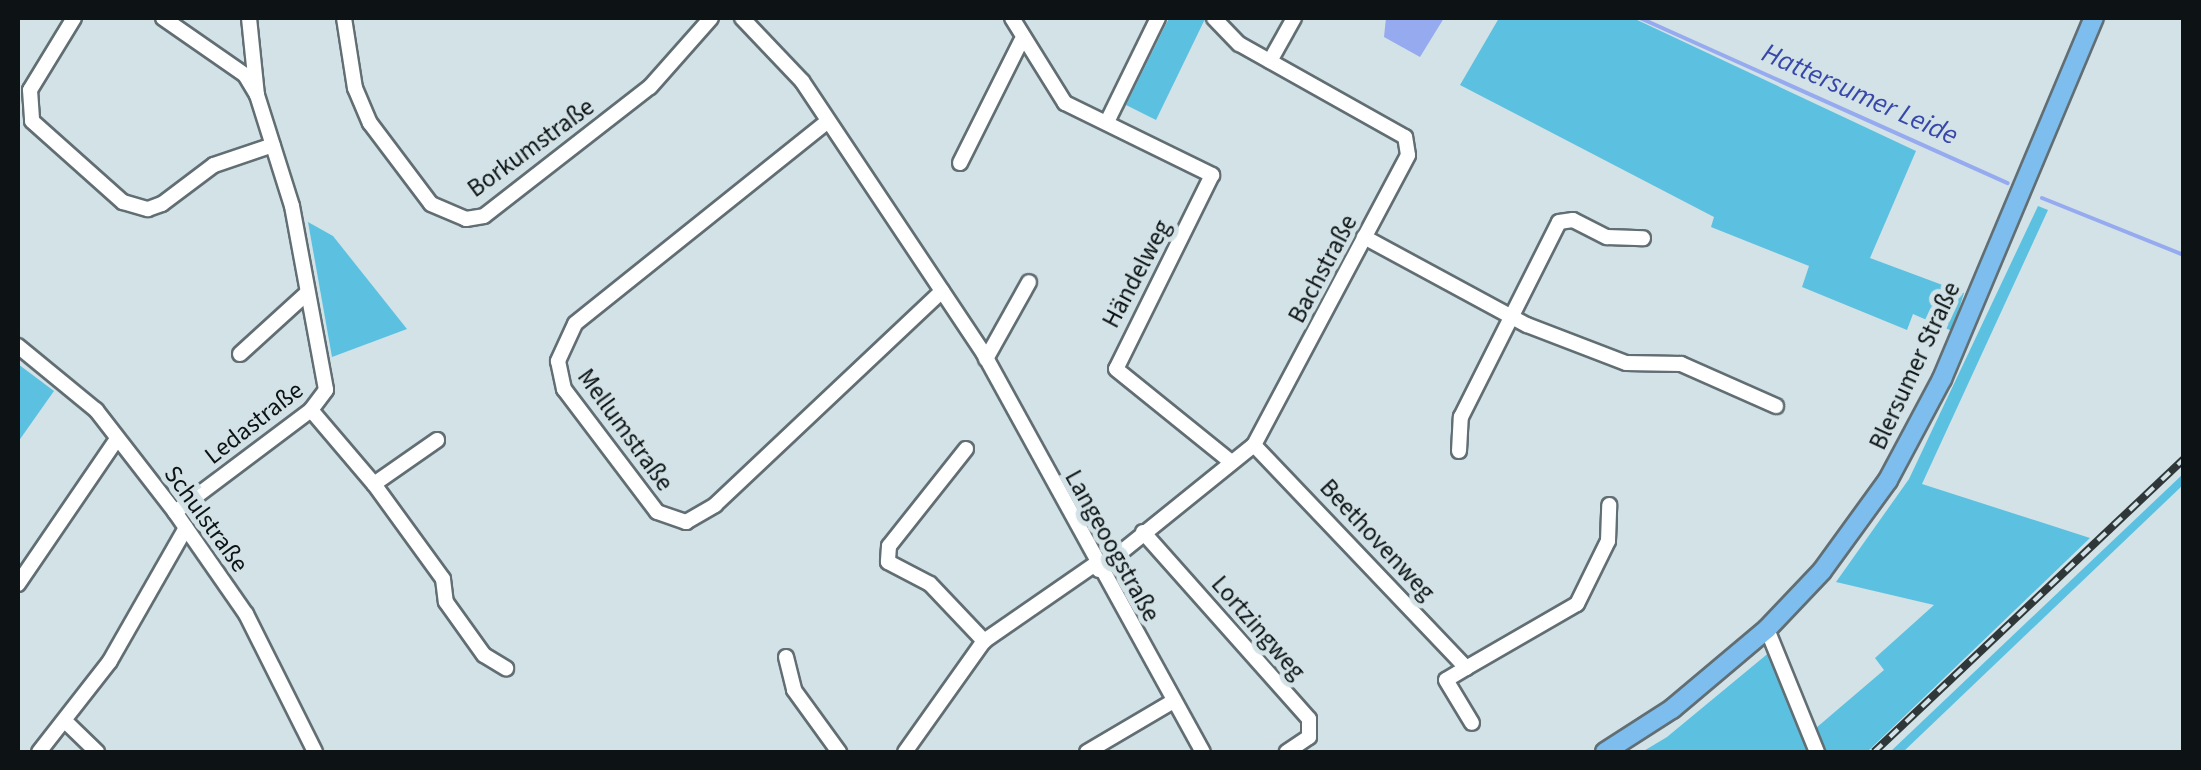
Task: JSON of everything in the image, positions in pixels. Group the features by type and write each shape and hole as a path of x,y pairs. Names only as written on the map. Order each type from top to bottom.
{"main road":[{"name":"Blersumer Straße","path":"1606,752 1672,709 1767,629 1858,522 1924,415 2094,18"}],"street":[{"path":"74,18 30,90 32,121 123,202 148,209 214,165 273,145"},
{"name":"Ledastraße","path":"163,18 245,75 258,95"},
{"name":"Ledastraße","path":"175,512 311,410 326,390 273,145 258,95 249,18"},
{"name":"Borkumstraße","path":"344,18 355,88 370,122 431,204 466,219 484,216 650,87 710,18"},
{"name":"Langeoogstraße","path":"742,18 782,57 828,121 986,359 1202,752"},
{"name":"Händelweg","path":"1012,18 1021,41 1065,103 1212,175 1116,369 1230,461"},
{"path":"1108,122 1158,18"},
{"name":"Bachstraße","path":"905,752 984,642 1097,567 1254,444 1410,144 1356,105 1239,44 1214,18"},
{"path":"1270,61 1294,18"},
{"path":"960,162 1021,41"},
{"name":"Mellumstraße","path":"828,121 575,324 558,361 564,389 656,512 686,522 715,504 942,291"},
{"path":"1460,451 1461,417 1508,315 1559,222 1573,220 1607,237 1643,238"},
{"path":"1364,237 1508,315 1626,363 1680,364 1776,406"},
{"path":"986,359 1029,282"},
{"path":"240,354 307,293"},
{"name":"Schulstraße","path":"18,346 56,372 118,439 175,512 246,614 315,752"},
{"path":"311,410 374,484 443,580 446,602 484,655 506,668"},
{"path":"18,584 118,439"},
{"path":"374,484 437,440"},
{"name":"Beethovenweg","path":"1254,444 1466,668"},
{"path":"966,449 889,546 888,562 930,584 984,642"},
{"path":"1472,723 1446,680 1577,604 1608,542 1609,506"},
{"path":"39,752 66,721 132,626 186,528"},
{"name":"Lortzingweg","path":"1143,532 1309,719 1309,737 1288,752"},
{"path":"1767,629 1817,752"},
{"path":"786,657 794,690 839,752"},
{"path":"1087,752 1104,748 1172,702"},
{"path":"66,721 97,752"}],"shaded area":[{"path":"1169,18 1205,19 1156,120 1126,105"},
{"path":"1386,18 1444,18 1420,57 1384,37"},
{"path":"1499,18 1633,18 1916,151 1870,258 1964,293 1952,331 1913,314 1907,330 1802,287 1809,266 1711,227 1714,217 1460,85"},
{"path":"2038,206 2048,210 1922,484 2090,538 1867,752 1824,752 1816,728 1884,670 1875,658 1934,605 1836,582 1909,479"},
{"path":"308,222 333,236 407,329 332,357"},
{"path":"18,364 54,391 18,442"},
{"path":"2183,474 2183,485 1903,752 1890,752"},
{"path":"1771,651 1809,752 1642,752 1667,737"}],"waterway":[{"name":"Hattersumer Leide","path":"1640,18 2008,183"},
{"name":"Hattersumer Leide","path":"2042,198 2184,255"}],"railway":[{"path":"1874,752 2184,459"}]}
